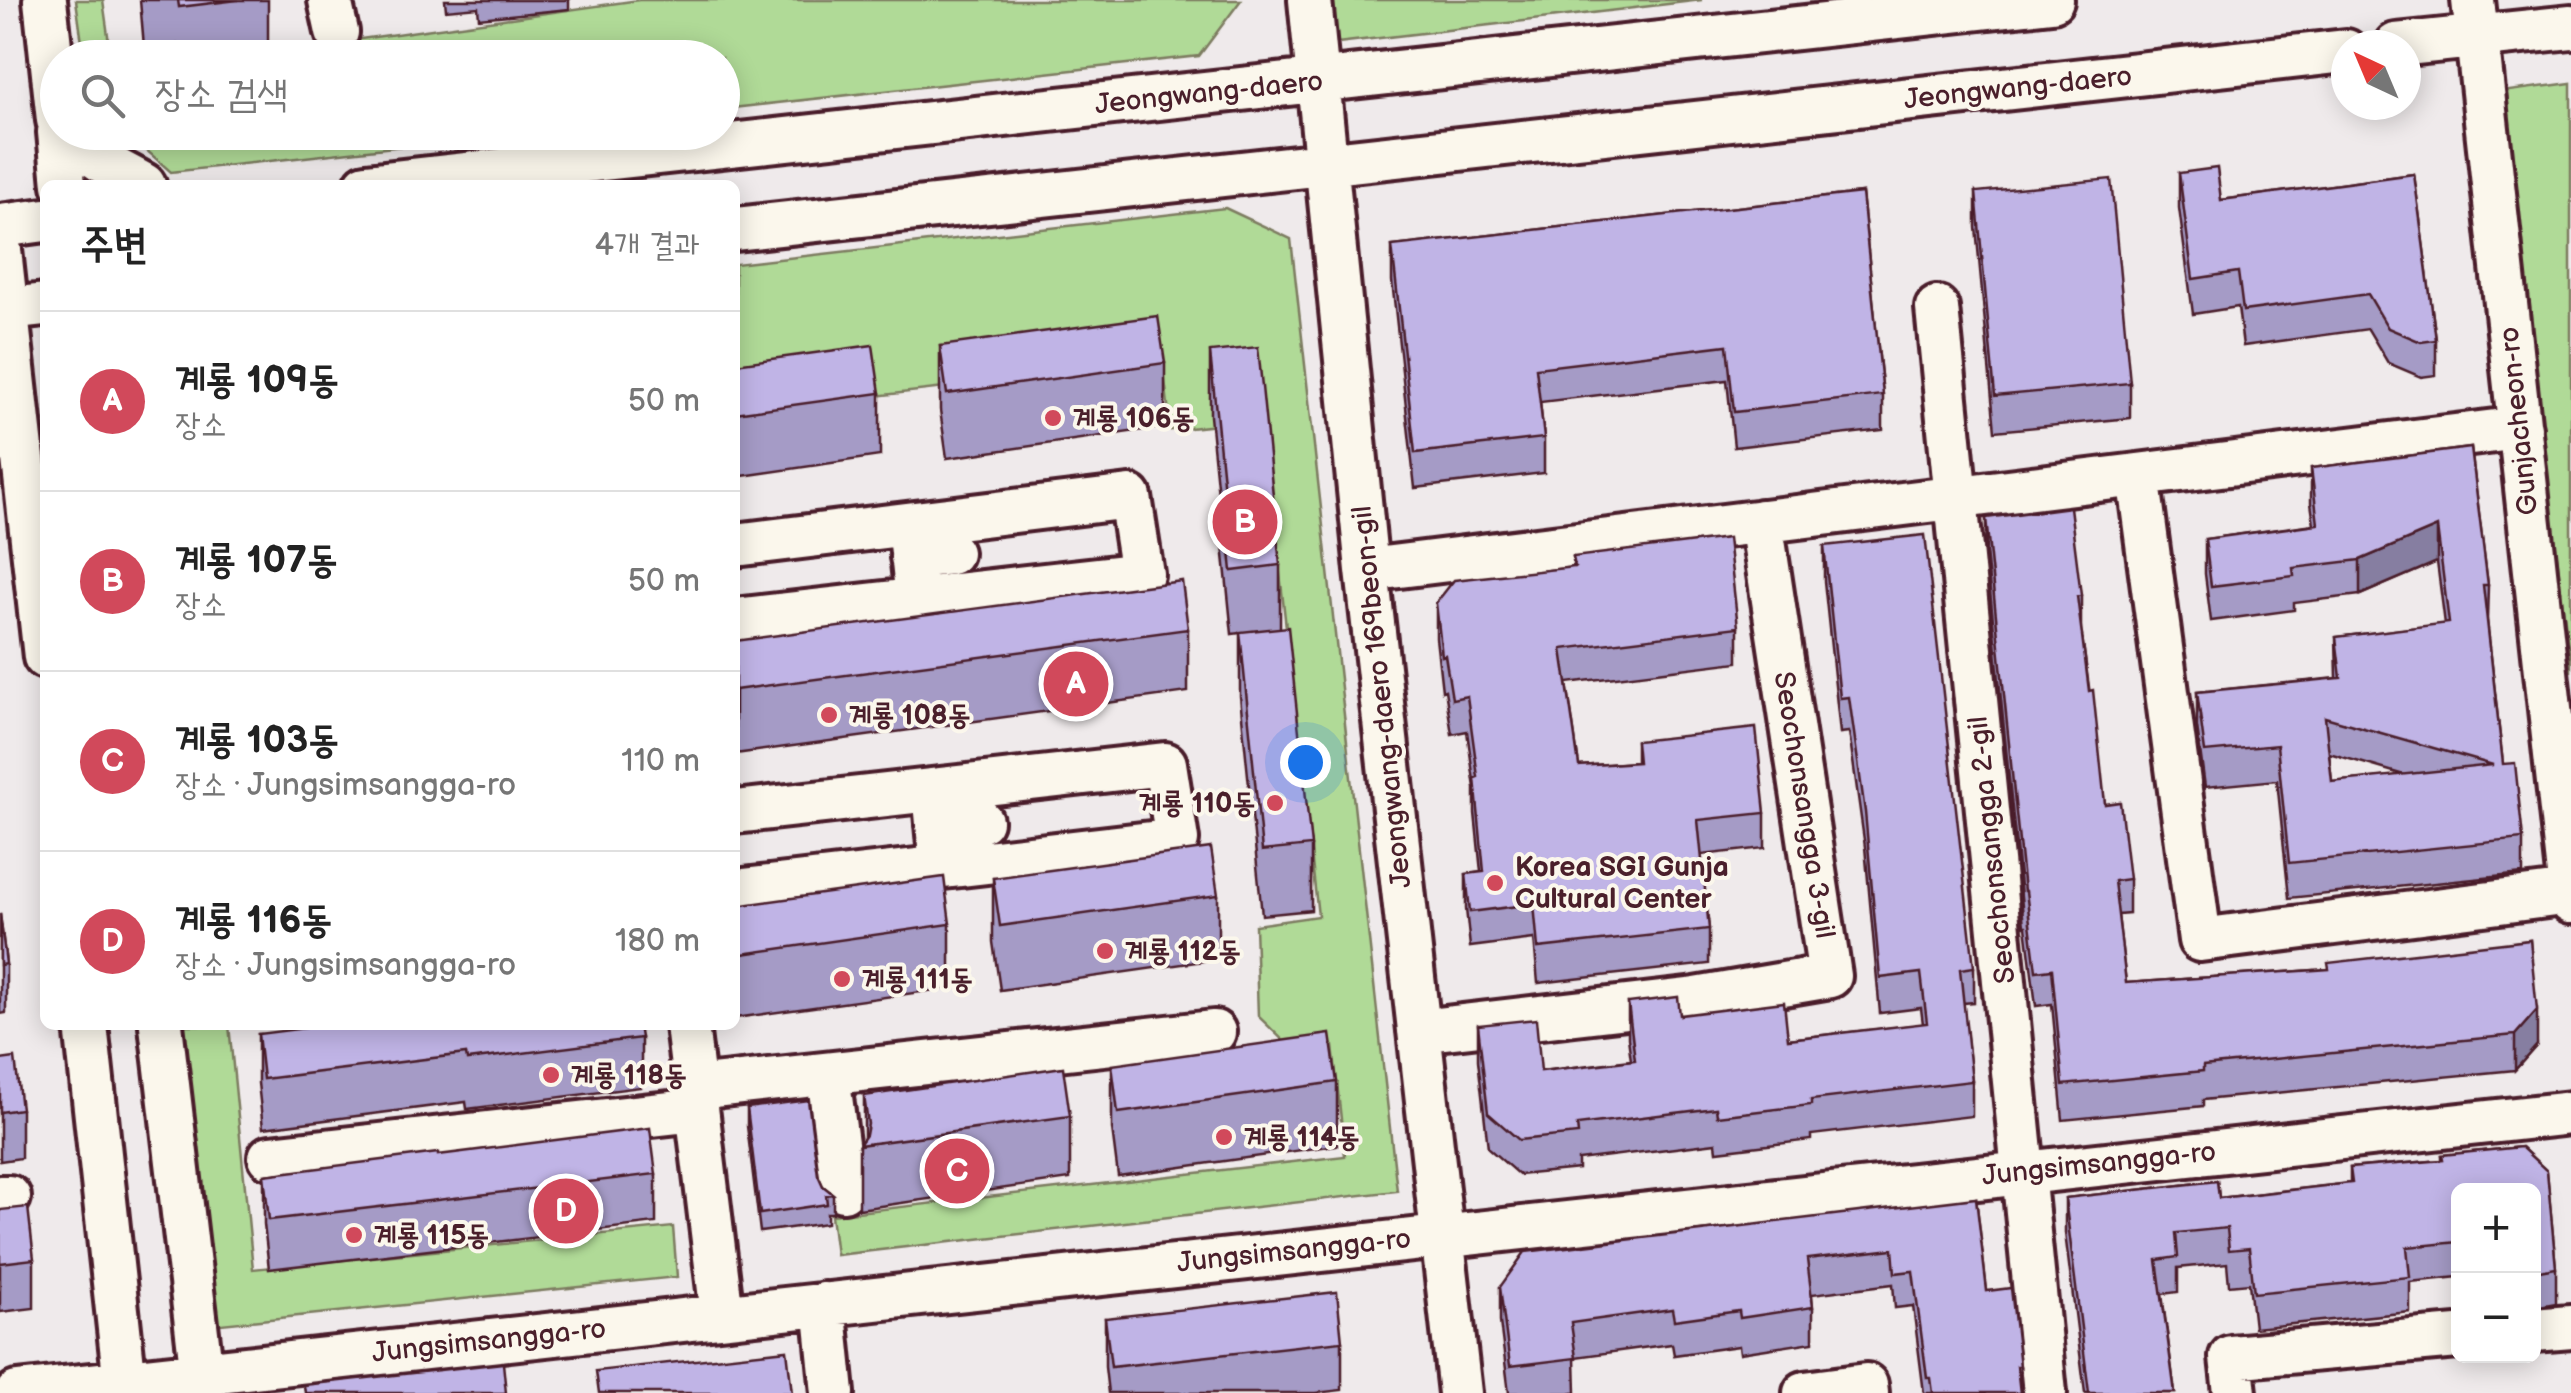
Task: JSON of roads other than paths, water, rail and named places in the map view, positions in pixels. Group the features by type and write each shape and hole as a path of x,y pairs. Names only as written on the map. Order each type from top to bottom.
{"street":[{"path":"44,0 48,40"},
{"name":"Jeongwang-daero 169beon-gil","path":"1310,0 1367,570 1460,1393"},
{"name":"Jeongwang-daero","path":"740,144 2052,0"},
{"path":"2421,36 2475,18 2528,32 2571,27"},
{"name":"Gunjacheon-ro","path":"2475,18 2571,902"},
{"name":"Jeongwang-daero","path":"740,228 2331,53"},
{"path":"61,150 64,180"},
{"path":"85,150 114,172 132,180"},
{"name":"Jeongwang-daero","path":"411,180 684,150"},
{"path":"0,226 40,221"},
{"path":"0,250 17,308 9,404 40,621"},
{"name":"Seochonsangga 2-gil","path":"1937,308 2044,1393"},
{"path":"1367,570 2520,428"},
{"path":"2138,475 2200,940 2570,892"},
{"path":"740,545 924,545 1130,497 1142,574 740,619"},
{"name":"Seochonsangga 3-gil","path":"1419,1031 1696,1000 1830,976 1761,521"},
{"path":"917,600 924,545"},
{"path":"740,812 938,827 1177,840 1165,764 938,827 740,889"},
{"path":"938,827 981,821"},
{"path":"87,1030 126,1387"},
{"path":"162,1030 203,1383"},
{"path":"687,1030 722,1315"},
{"path":"270,1157 696,1099 828,1074 1214,1032"},
{"path":"828,1074 843,1190"},
{"name":"Jungsimsangga-ro","path":"17,1393 203,1383 722,1315 2571,1113"},
{"path":"824,1304 833,1393"},
{"path":"2541,1329 2571,1326"},
{"path":"2234,1393 2231,1357 2451,1338"},
{"path":"1805,1393 1866,1385 1867,1393"}],"place":[{"name":"계룡 106동","path":"1053,418"},
{"name":"계룡 107동","path":"1245,522"},
{"name":"계룡 109동","path":"1076,684"},
{"name":"계룡 108동","path":"829,715"},
{"name":"계룡 110동","path":"1275,803"},
{"name":"Korea SGI Gunja Cultural Center","path":"1495,883"},
{"name":"계룡 112동","path":"1105,951"},
{"name":"계룡 111동","path":"842,979"},
{"name":"계룡 118동","path":"551,1075"},
{"name":"계룡 114동","path":"1224,1137"},
{"name":"계룡 103동","path":"957,1171"},
{"name":"계룡 116동","path":"566,1211"},
{"name":"계룡 115동","path":"354,1235"}]}
